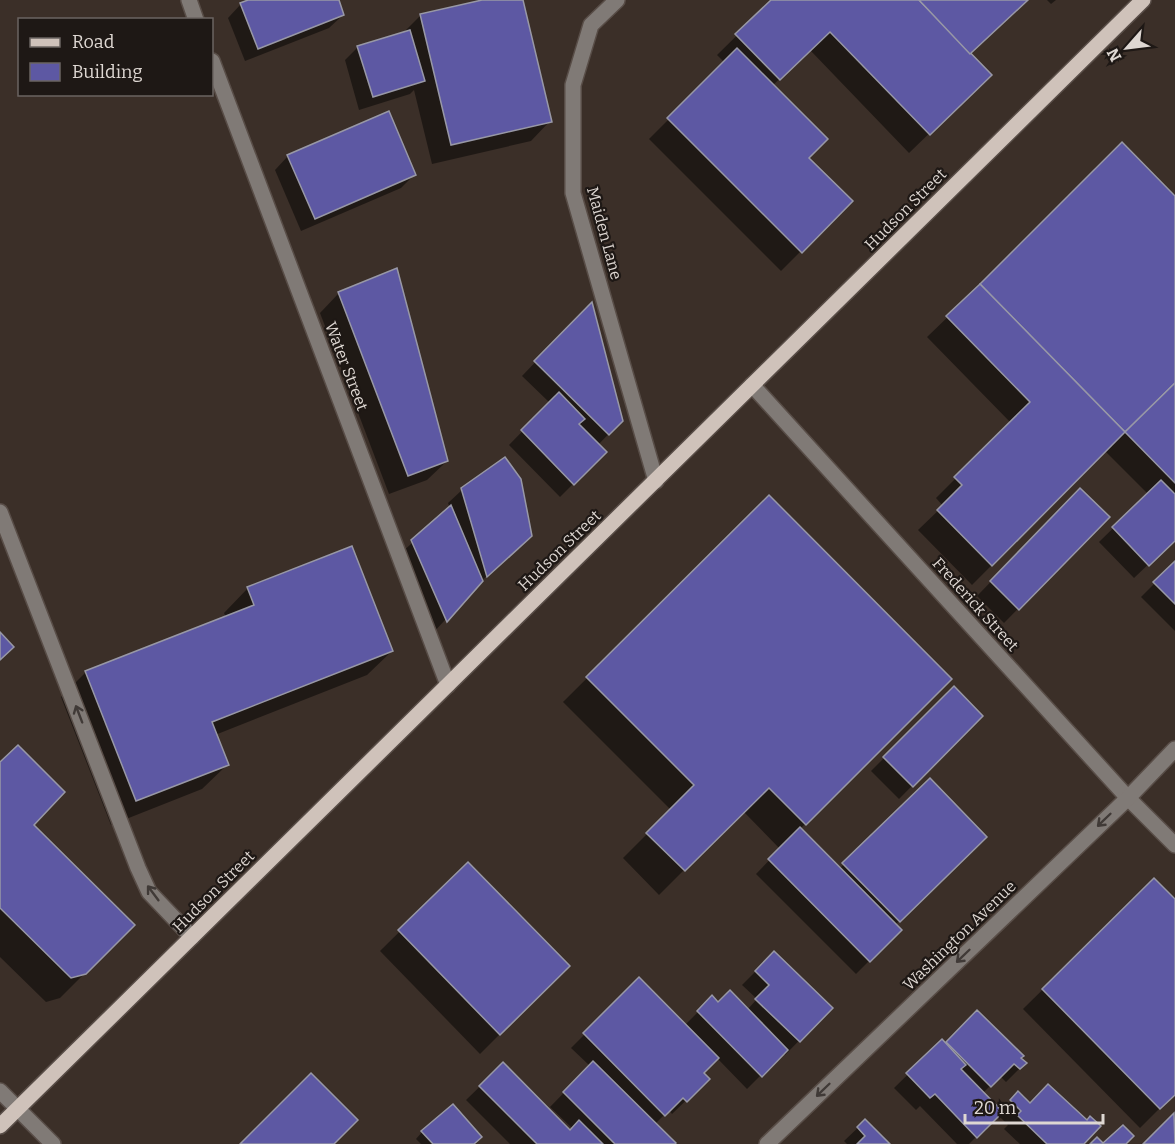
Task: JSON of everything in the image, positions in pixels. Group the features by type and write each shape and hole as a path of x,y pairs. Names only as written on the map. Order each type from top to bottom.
{"main road":[{"name":"Hudson Street","path":"0,1126 1143,0"}],"street":[{"path":"189,0 195,18"},
{"name":"Maiden Lane","path":"617,0 591,25 573,85 573,193 656,481"},
{"name":"Water Street","path":"213,64 448,685"},
{"name":"Frederick Street","path":"752,385 1128,798 1175,845"},
{"path":"0,512 138,868 149,892 192,937"},
{"name":"Washington Avenue","path":"767,1144 1128,798 1175,749"},
{"path":"0,1091 53,1144"}],"building":[{"path":"248,0 339,0 344,15 258,49 240,3"},
{"path":"482,0 523,0 552,122 451,145 420,14"},
{"path":"771,0 919,0 992,75 930,135 830,32 780,80 735,34"},
{"path":"919,0 1028,0 970,54"},
{"path":"410,30 425,81 373,97 357,46"},
{"path":"737,48 828,139 809,158 853,201 802,253 667,118"},
{"path":"389,111 416,175 315,219 287,155"},
{"path":"1122,142 1175,196 1175,383 1125,432 980,284"},
{"path":"397,268 448,461 408,476 338,292"},
{"path":"980,284 1125,432 992,566 937,510 962,485 954,477 1030,402 946,316"},
{"path":"592,302 623,421 609,435 534,361"},
{"path":"1175,383 1175,483 1125,432"},
{"path":"559,392 585,419 579,424 607,452 574,485 521,430"},
{"path":"505,457 521,479 532,536 487,577 461,488"},
{"path":"1161,480 1175,494 1175,541 1149,566 1112,527"},
{"path":"1080,488 1110,517 1019,610 990,581"},
{"path":"769,495 952,679 806,825 769,788 685,871 646,833 694,785 586,677"},
{"path":"451,505 483,581 447,622 411,540"},
{"path":"352,546 393,651 212,722 229,765 136,801 85,671 254,605 247,587"},
{"path":"1175,561 1175,604 1153,582"},
{"path":"0,632 14,647 0,660"},
{"path":"954,686 983,716 913,787 883,757"},
{"path":"18,745 65,792 34,825 135,925 86,974 71,978 0,908 0,762"},
{"path":"930,778 987,837 900,922 842,863"},
{"path":"800,827 902,930 870,962 768,859"},
{"path":"468,862 570,966 500,1035 398,930"},
{"path":"1154,878 1175,899 1175,1095 1160,1109 1042,989"},
{"path":"774,951 833,1008 800,1042 755,999 769,985 755,971"},
{"path":"639,977 719,1058 704,1073 710,1079 687,1102 683,1098 665,1116 583,1033"},
{"path":"730,990 788,1050 762,1077 697,1011 712,995 718,1002"},
{"path":"977,1010 1024,1056 1021,1058 1027,1063 1020,1069 1014,1064 991,1087 946,1042"},
{"path":"942,1039 966,1065 961,1069 1003,1112 977,1138 935,1094 930,1098 906,1073"},
{"path":"593,1061 675,1144 615,1144 563,1092"},
{"path":"503,1062 570,1130 579,1120 603,1144 537,1144 479,1086"},
{"path":"311,1073 358,1120 334,1144 240,1144"},
{"path":"1048,1084 1087,1120 1090,1116 1101,1126 1084,1144 1047,1144 1017,1115 1021,1111 1010,1100 1018,1091 1030,1103"},
{"path":"453,1104 482,1137 474,1144 433,1144 421,1131"},
{"path":"1174,1113 1175,1144 1143,1144"},
{"path":"865,1119 890,1144 857,1144 865,1136 857,1127"},
{"path":"1123,1125 1134,1136 1126,1144 1090,1144 1097,1137 1103,1143"}]}
